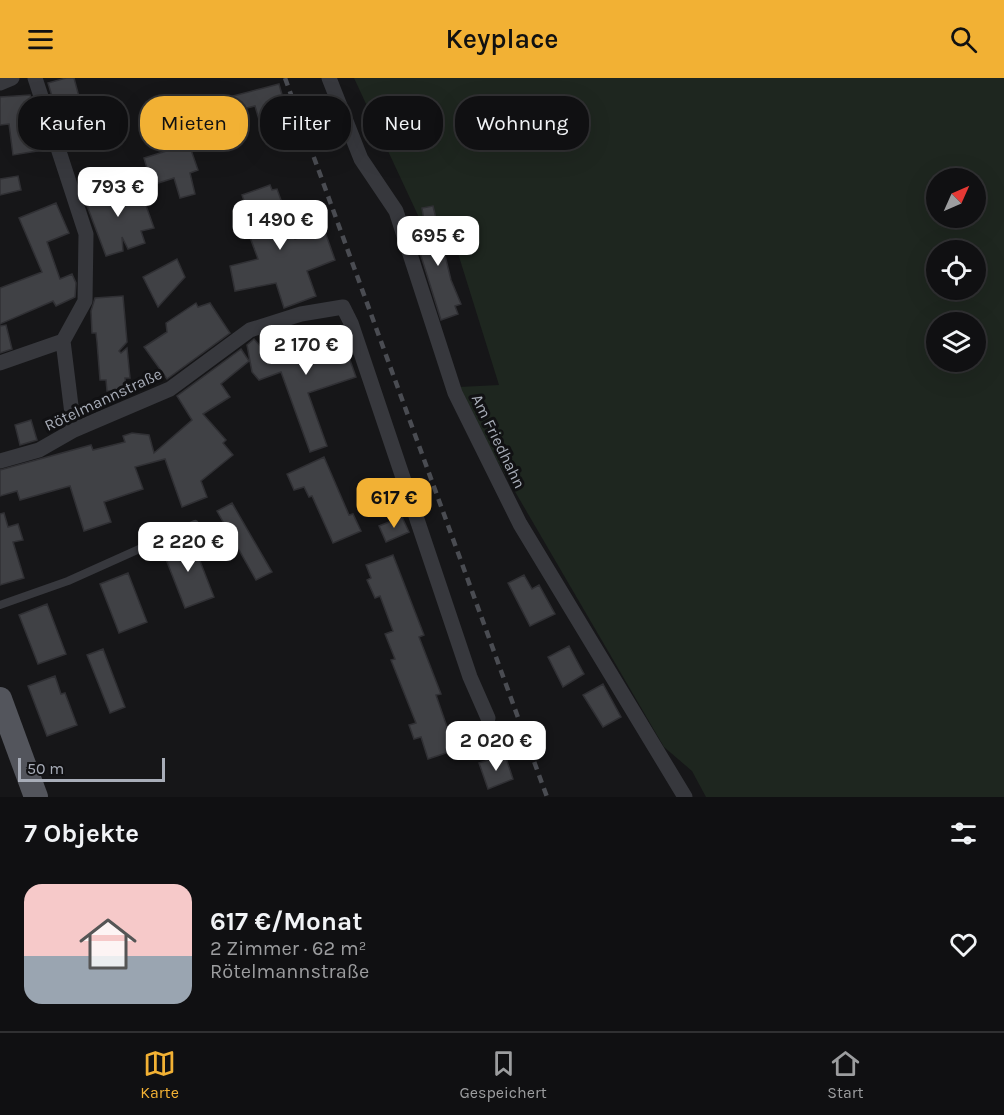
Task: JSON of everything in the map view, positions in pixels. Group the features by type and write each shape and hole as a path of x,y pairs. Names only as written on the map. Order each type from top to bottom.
{"main road":[{"path":"0,699 36,797"}],"street":[{"path":"0,83 12,78"},
{"path":"35,78 86,234 85,301 63,341 74,430"},
{"name":"Am Friedhahn","path":"329,78 361,159 396,211 455,393 520,524 685,797"},
{"name":"Rötelmannstraße","path":"0,461 39,450 74,430 170,389 249,330 301,314 343,307 381,409 470,677 488,718"},
{"path":"0,363 63,341"}],"lane":[{"path":"0,605 68,581 195,524"}],"shaded area":[{"path":"354,78 1004,78 1004,797 706,797 692,771 664,747 482,435 459,387 499,385 447,218 422,224 388,150 443,150 443,96 363,97"}],"building":[{"path":"74,78 79,96 52,96 48,83"},
{"path":"279,84 282,96 260,96 260,123 255,106 248,108 248,96 233,96"},
{"path":"30,95 18,96 18,150 43,150 13,155 9,124 0,125 0,97"},
{"path":"170,150 191,150 198,170 190,173 195,194 180,198 174,178 152,185 144,158"},
{"path":"18,176 21,190 0,195 0,179"},
{"path":"92,182 143,197 154,228 141,231 145,243 128,249 122,237 123,251 106,256 86,203"},
{"path":"270,185 272,190 277,189 295,239 324,229 335,260 307,271 316,296 284,308 276,283 235,291 230,266 258,259 247,229 253,226 242,195"},
{"path":"56,203 69,233 47,242 60,279 72,274 76,283 75,297 56,306 53,301 0,324 0,288 42,272 19,218"},
{"path":"433,206 451,280 461,304 455,306 458,314 441,320 417,243 427,240 422,208"},
{"path":"177,259 185,277 158,307 143,277"},
{"path":"123,296 127,342 119,351 121,353 127,348 130,378 125,378 126,390 107,391 106,380 100,380 96,333 92,333 91,311 95,298"},
{"path":"196,303 198,307 210,303 230,333 167,379 144,347 167,332 166,323"},
{"path":"6,325 12,349 0,353 0,326"},
{"path":"340,332 356,377 308,393 327,446 310,452 281,372 259,380 252,372 247,345 254,339 266,352 272,349 274,353"},
{"path":"241,349 249,361 221,384 230,397 203,414 226,440 223,443 233,455 201,481 207,497 182,507 165,459 135,467 143,489 104,502 111,522 84,531 70,486 20,500 17,491 0,496 0,470 91,445 93,450 125,442 123,436 132,433 149,435 154,453 192,420 177,396"},
{"path":"31,420 37,440 20,445 15,425"},
{"path":"324,457 349,515 353,514 361,531 333,543 312,496 309,497 304,487 294,490 287,474"},
{"path":"232,503 272,572 256,580 217,511"},
{"path":"4,513 8,527 18,524 23,540 13,542 24,578 0,585 0,514"},
{"path":"402,517 409,532 386,542 379,526"},
{"path":"191,538 214,597 185,608 162,549"},
{"path":"393,555 424,635 419,637 441,694 436,695 455,750 428,759 421,737 414,739 409,725 416,723 391,660 395,659 385,634 393,631 380,596 375,598 367,580 371,578 366,565"},
{"path":"128,573 147,622 119,633 100,584"},
{"path":"524,575 532,589 539,585 555,614 530,626 508,583"},
{"path":"47,604 66,654 38,664 19,615"},
{"path":"569,646 584,674 563,687 548,657"},
{"path":"103,649 125,707 110,713 87,655"},
{"path":"55,676 61,694 65,693 77,725 47,736 28,686"},
{"path":"603,684 621,717 603,727 583,695"},
{"path":"505,755 513,779 488,789 479,763"}],"railway":[{"path":"285,78 547,797"}]}
